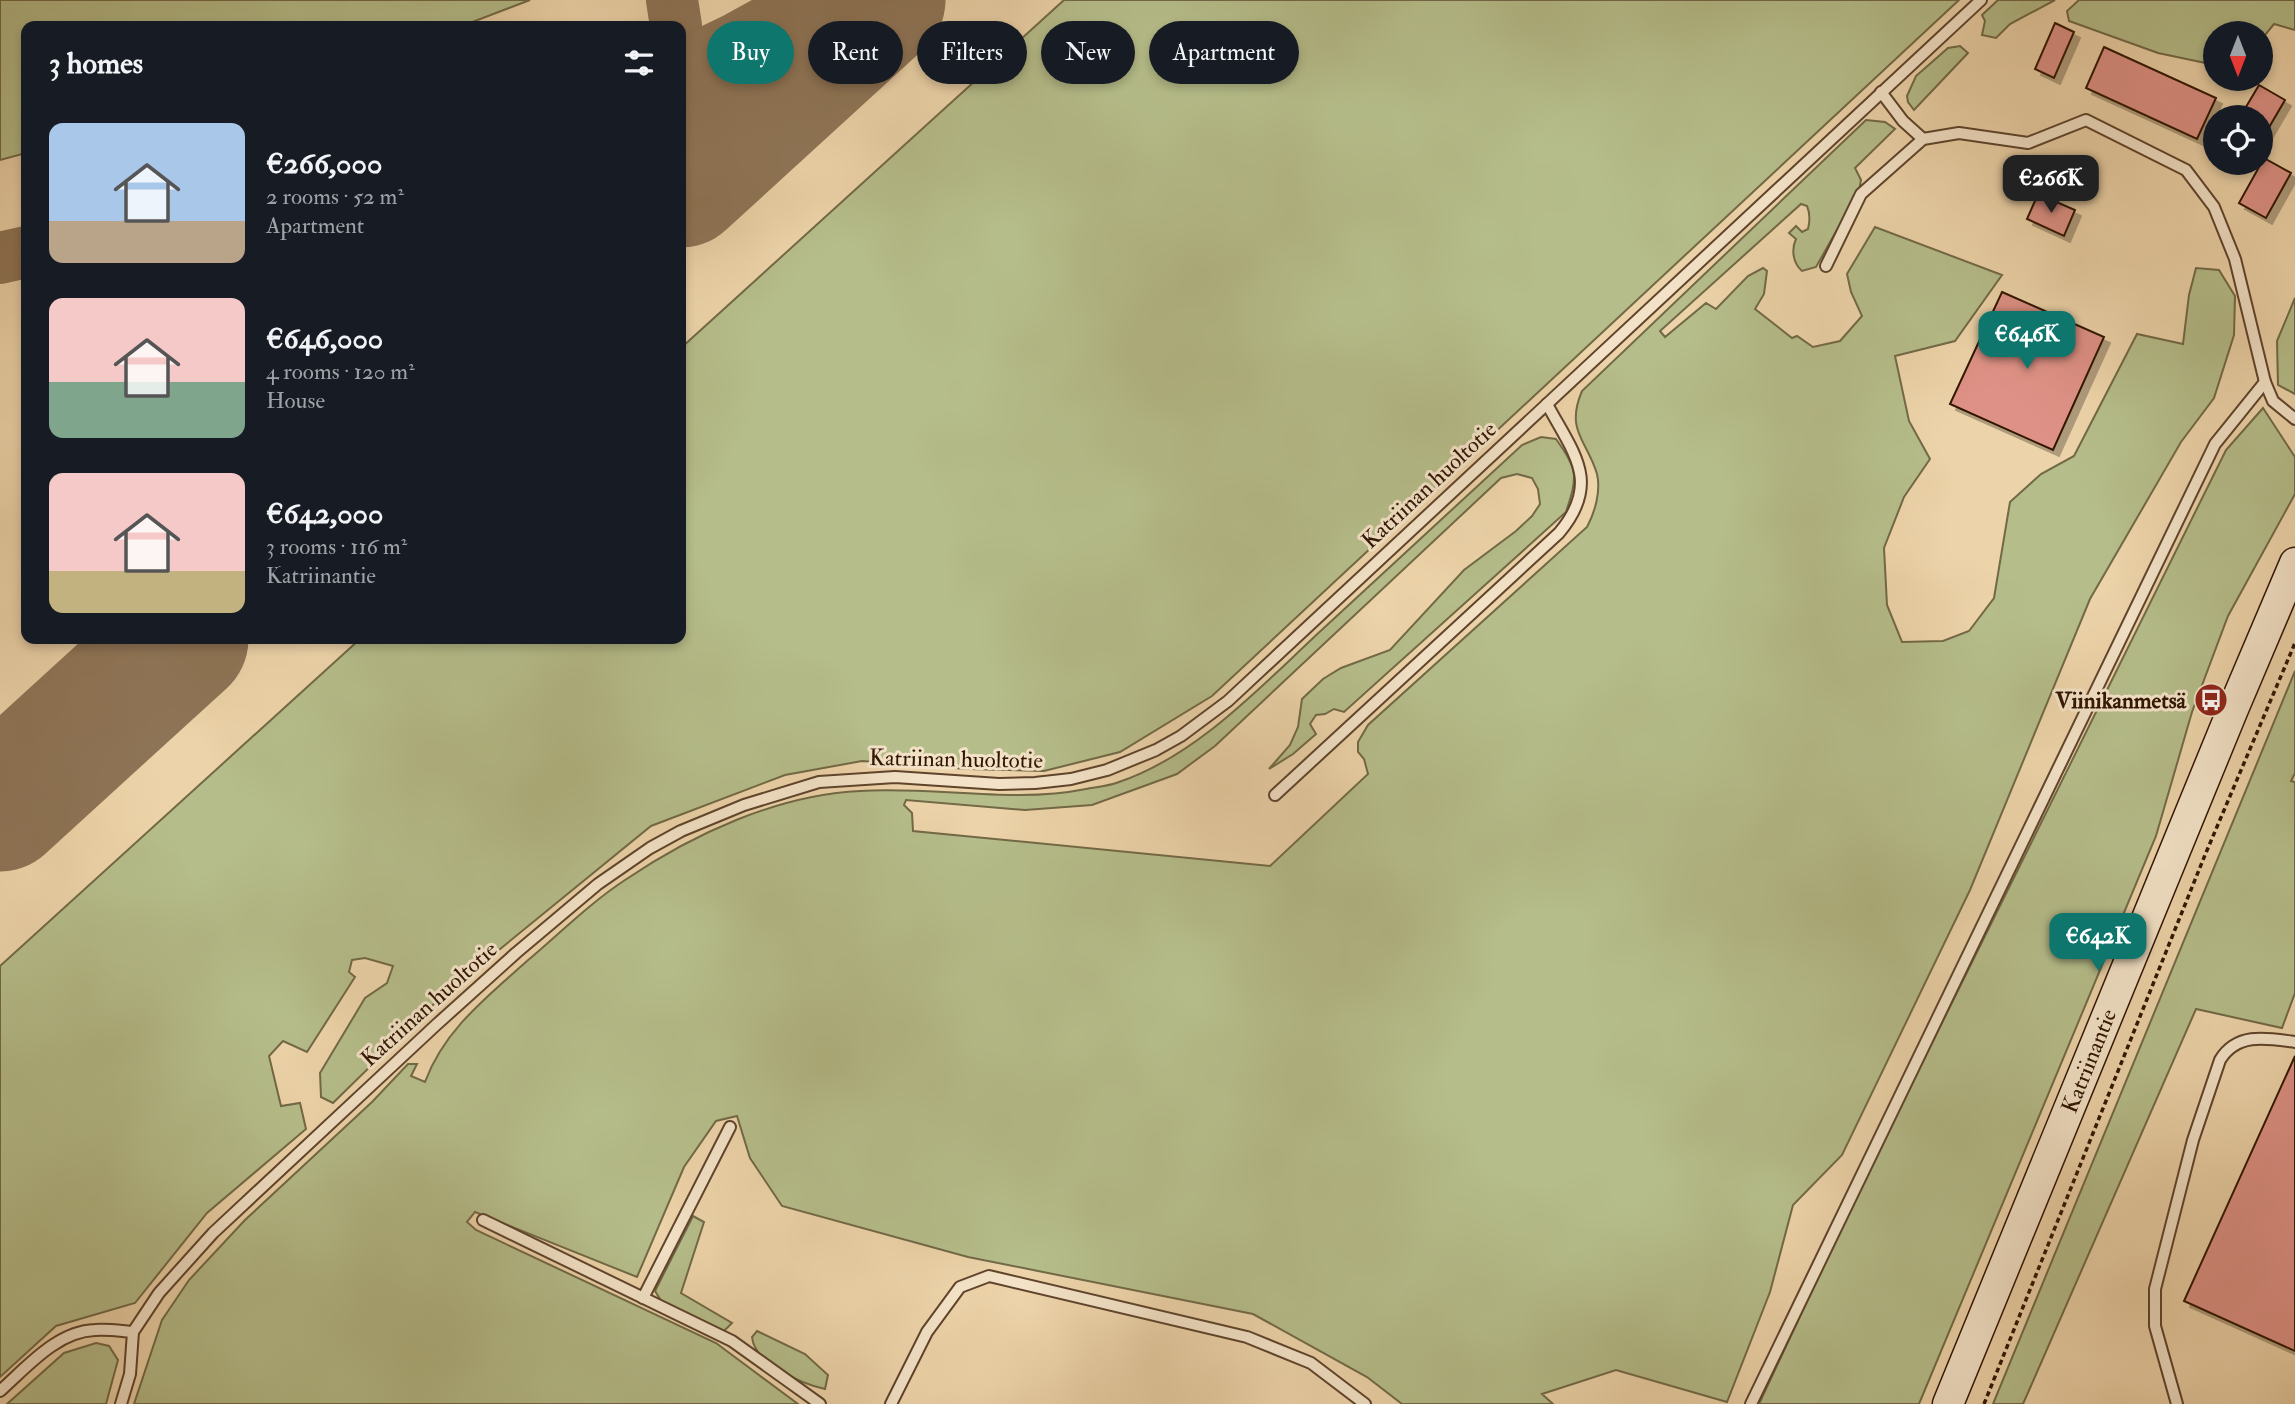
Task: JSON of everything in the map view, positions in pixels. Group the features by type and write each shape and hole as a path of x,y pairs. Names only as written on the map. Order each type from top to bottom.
{"main road":[{"name":"Katriinantie","path":"1948,1404 2232,709 2295,563"}],"lane":[{"name":"Katriinan huoltotie","path":"121,1404 130,1374 133,1332 159,1293 196,1251 436,1025 598,884 650,848 681,831 744,805 819,782 895,778 999,784 1071,779 1107,770 1156,750 1199,724 1228,701 1981,0"},
{"path":"1881,92 1903,121 1923,139"},
{"path":"1826,266 1861,194 1923,139 1959,133 2028,143 2086,120 2186,170 2214,207 2235,259 2265,382 2273,401 2295,419"},
{"path":"1751,1404 2215,444 2265,382"},
{"path":"1275,795 1559,533 1572,518 1580,499 1581,472 1547,404"},
{"path":"2177,1404 2155,1326 2155,1289 2193,1140 2220,1060 2226,1050 2235,1044 2254,1039 2295,1042"},
{"path":"643,1298 730,1127"},
{"path":"483,1220 732,1341 820,1404"},
{"path":"891,1404 927,1332 960,1287 989,1276 1247,1337 1311,1363 1365,1404"},
{"path":"0,1391 70,1334 93,1329 133,1332"}],"path":[{"path":"1983,1404 2205,855 2295,643"}],"green space":[{"path":"0,0 530,0 475,21 21,21 21,154 0,160"},
{"path":"1064,0 1959,0 1212,696 1120,752 1044,771 968,769 862,761 785,775 651,826 440,998 333,1103 321,1097 320,1073 365,998 387,983 393,966 365,958 352,960 349,972 355,977 307,1052 283,1041 269,1056 281,1106 300,1103 306,1129 207,1213 135,1303 56,1326 0,1377 0,966 354,644 686,644 686,343 972,84 1027,84 1027,34"},
{"path":"1998,0 2055,0 2010,24 1996,38 1982,35 1985,21 1982,15"},
{"path":"2079,0 2295,0 2295,30 2273,25 2273,21 2203,21 2203,62 2158,53 2069,21 2067,11"},
{"path":"1960,46 1968,53 1914,110 1907,96 1916,76 1948,48"},
{"path":"1866,120 1885,122 1895,129 1855,168 1861,180 1859,191 1816,267 1802,271 1794,256 1796,239 1789,233 1796,226 1802,232 1808,229 1809,223 1807,206 1801,204 1660,331 1665,337 1706,303 1716,309 1748,276 1763,268 1767,271 1764,294 1755,309 1792,338 1797,336 1813,347 1840,341 1862,316 1851,292 1847,274 1875,227 2002,275 1955,341 1895,356 1909,421 1930,459 1904,497 1884,548 1887,605 1902,642 1943,641 1969,631 1994,598 2010,502 2041,474 2074,456 2137,334 2183,344 2189,295 2196,268 2219,270 2235,296 2234,335 2214,398 2181,442 2090,599 1970,890 1842,1155 1793,1205 1770,1292 1727,1402 1616,1370 1542,1394 1553,1404 1402,1404 1367,1377 1253,1314 968,1257 782,1206 750,1158 737,1116 716,1121 684,1167 637,1277 475,1212 467,1222 476,1230 716,1343 798,1404 134,1404 162,1320 189,1280 245,1220 372,1102 408,1064 417,1064 411,1076 425,1082 443,1046 468,1015 575,919 625,880 707,833 767,809 798,800 829,794 888,790 1002,795 1058,793 1111,785 1148,770 1204,736 1230,715 1522,445 1541,437 1556,439 1569,458 1574,474 1573,490 1566,512 1344,712 1334,709 1316,715 1310,724 1316,734 1293,754 1269,769 1290,745 1298,727 1302,699 1323,679 1341,668 1390,650 1464,570 1532,516 1540,504 1538,489 1532,478 1517,474 1501,478 1215,746 1177,774 1092,805 1025,810 906,800 904,805 912,813 913,831 1270,866 1368,774 1364,759 1358,752 1358,742 1368,725 1587,527 1593,515 1598,481 1593,462 1577,426 1577,405 1582,391"},
{"path":"2295,298 2295,394 2278,385 2277,341"},
{"path":"2263,408 2295,457 2295,494 2228,616 2192,712 2156,836 1919,1404 1759,1404 1859,1190 2226,450"},
{"path":"2295,671 2295,773 2291,781 2295,782 2295,993 2282,1028 2196,1009 2023,1404 1993,1404"},
{"path":"693,1216 704,1222 681,1293 732,1323 724,1331 663,1304 655,1291"},
{"path":"757,1331 805,1354 828,1375 825,1389 792,1377 770,1364 755,1346 752,1337"},
{"path":"96,1343 109,1346 118,1360 106,1404 7,1404 64,1353"}],"building":[{"path":"2055,23 2074,32 2054,78 2035,69"},
{"path":"2104,47 2216,98 2213,105 2203,105 2203,126 2197,139 2086,88"},
{"path":"2255,91 2269,91 2285,100 2273,120 2273,105 2247,105"},
{"path":"2273,163 2291,173 2266,218 2239,203 2255,175 2273,175"},
{"path":"2038,194 2075,210 2064,236 2027,219"},
{"path":"2002,292 2104,337 2053,450 1950,404"},
{"path":"2295,1056 2295,1351 2184,1301"}],"taxiway":[{"path":"672,0 675,21"},
{"path":"686,63 806,0"},
{"path":"0,258 21,253"}],"runway":[{"path":"686,176 879,0"},
{"path":"0,805 177,644"}],"place":[{"name":"Viinikanmetsä","path":"2211,700"}]}
